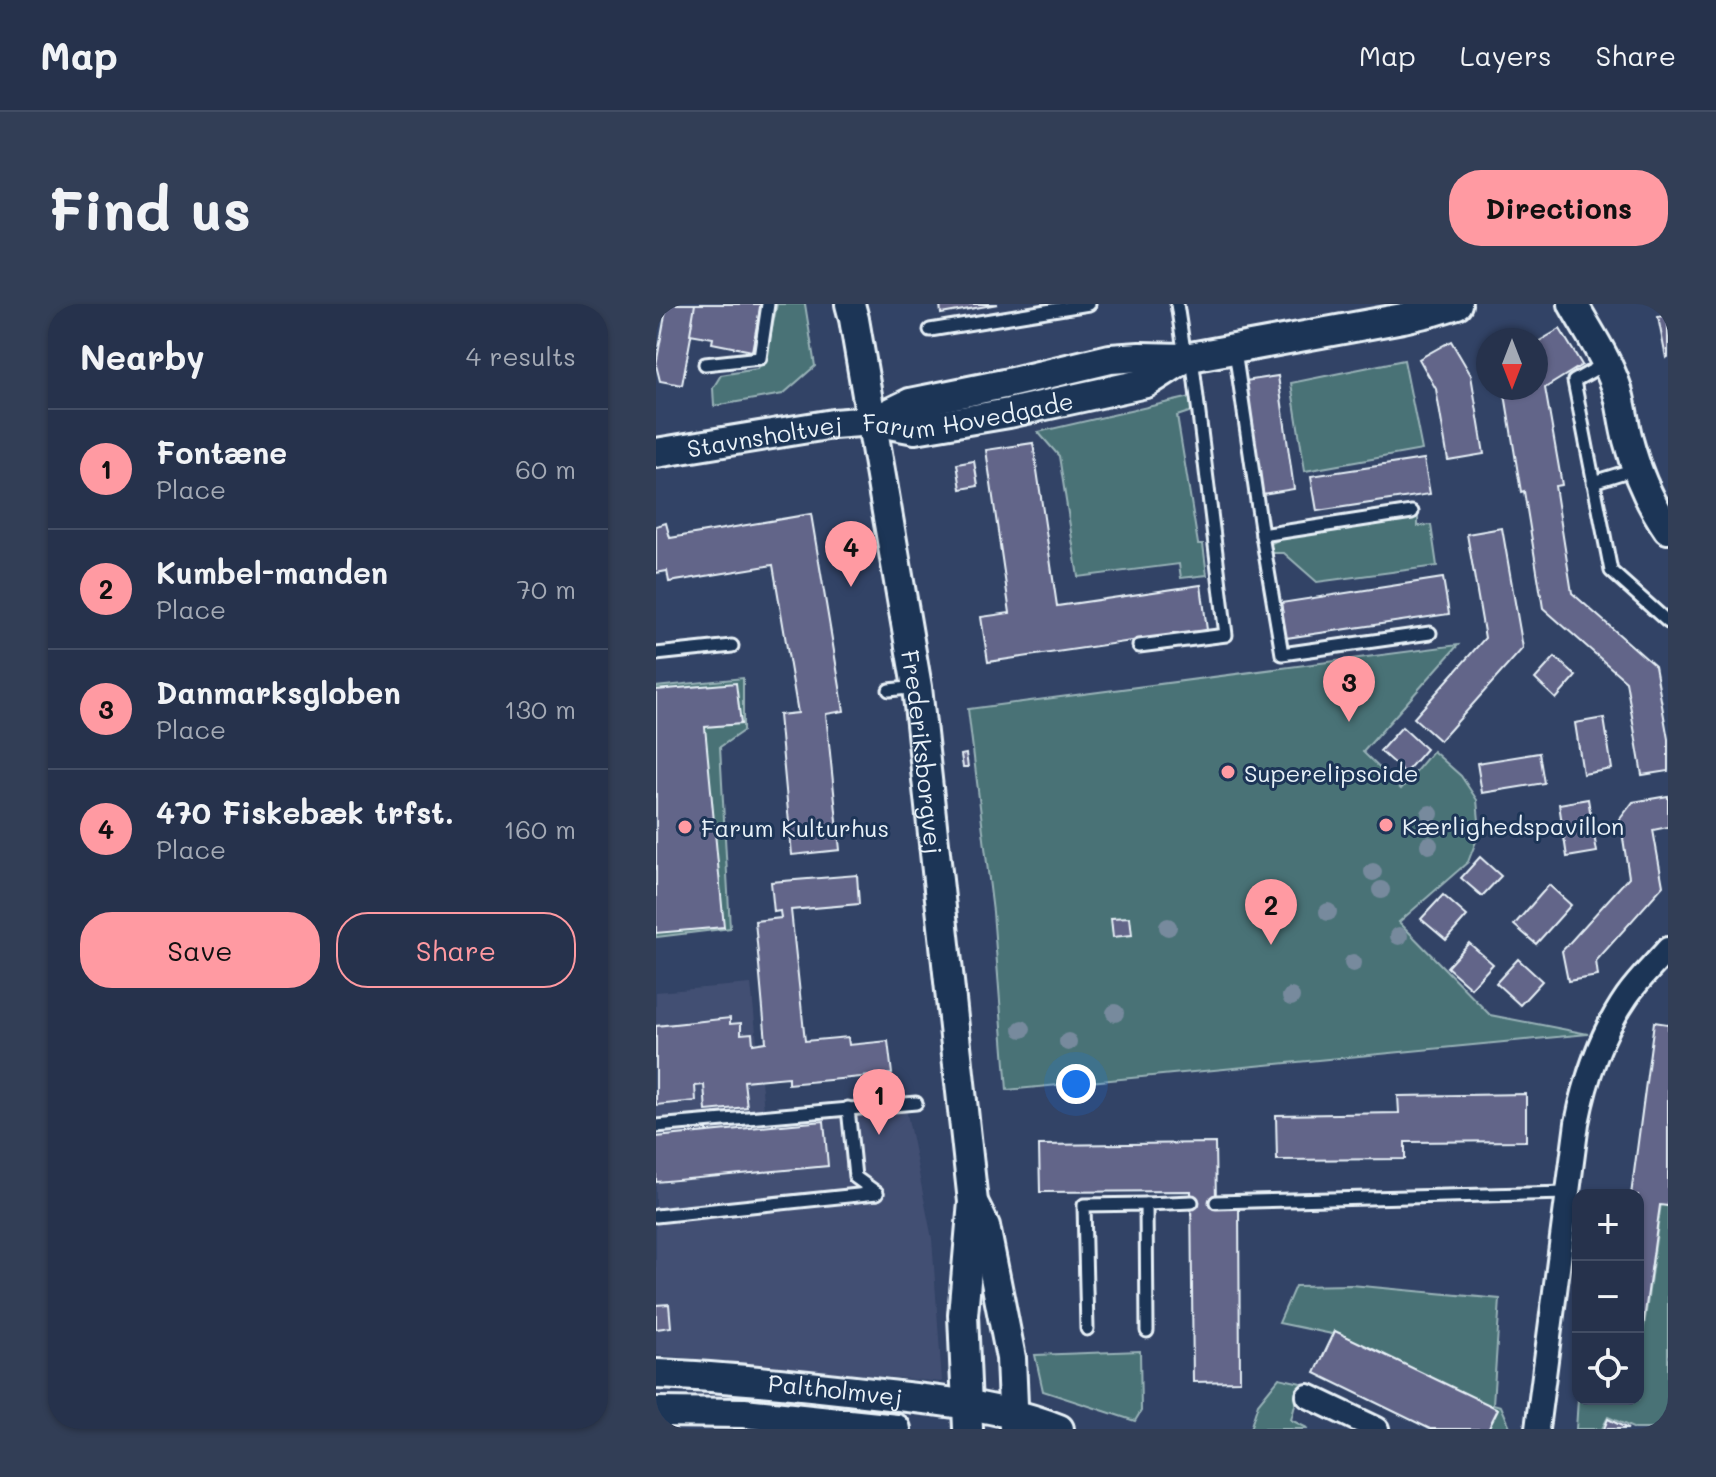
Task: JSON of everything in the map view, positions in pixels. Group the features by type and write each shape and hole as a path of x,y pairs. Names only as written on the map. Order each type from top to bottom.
{"street":[{"name":"Frederiksborgvej","path":"850,304 873,421 903,689 973,1202 963,1315 968,1417"},
{"name":"Farum Hovedgade","path":"873,421 910,403 1110,359 1188,357 1434,311 1457,304"},
{"path":"1573,304 1617,387 1637,469 1665,520"},
{"name":"Stavnsholtvej","path":"656,453 833,424 873,421"},
{"path":"1537,1429 1583,1089 1595,1053 1628,995 1668,949"},
{"name":"Frederiksborgvej","path":"973,1202 985,1226 1009,1343 1014,1422"},
{"name":"Paltholmvej","path":"656,1374 782,1382 968,1417 1059,1429"},
{"path":"1308,1396 1377,1429"},
{"name":"Paltholmvej","path":"656,1412 744,1413 896,1429"}],"lane":[{"path":"705,364 760,358 768,304"},
{"path":"930,330 1089,304"},
{"path":"1139,646 1226,635 1188,357 1177,304"},
{"path":"1235,349 1282,654 1430,633"},
{"path":"1606,363 1574,381 1611,571 1668,622"},
{"path":"1593,482 1637,469"},
{"path":"1262,535 1412,512"},
{"path":"656,654 732,646"},
{"path":"656,1126 916,1103"},
{"path":"656,1216 877,1193 855,1177 848,1108"},
{"path":"1216,1202 1568,1193"},
{"path":"1087,1329 1084,1205 1192,1202"},
{"path":"1146,1204 1147,1331"}],"shaded area":[{"path":"751,984 764,1110 904,1099 932,1239 942,1382 656,1355 656,992"}],"green space":[{"path":"777,304 805,304 815,366 783,394 714,406 713,388 721,375 757,369 766,358"},
{"path":"1404,360 1422,450 1305,471 1291,383"},
{"path":"1191,397 1192,411 1177,416 1198,544 1203,544 1207,575 1181,578 1179,564 1078,577 1059,456 1038,432"},
{"path":"1418,517 1418,526 1431,525 1437,566 1317,582 1284,553 1271,553 1270,544 1285,536"},
{"path":"1458,645 1363,752 1401,789 1433,751 1461,776 1477,800 1480,831 1468,862 1399,922 1490,1015 1588,1034 1007,1090 993,912 968,709"},
{"name":"Farum Kulturhus","path":"743,678 743,731 720,747 730,928 656,937 656,687"},
{"path":"1661,1203 1668,1203 1668,1429 1635,1429 1608,1417 1602,1429 1576,1429 1578,1405 1644,1405 1644,1326"},
{"path":"1351,1285 1500,1299 1493,1404 1501,1406 1511,1429 1485,1429 1493,1415 1332,1334 1279,1323 1295,1286"},
{"path":"1140,1351 1141,1411 1135,1421 1043,1391 1035,1355"},
{"path":"1279,1378 1301,1383 1291,1420 1309,1429 1250,1429 1258,1404"}],"building":[{"path":"667,304 697,304 682,385 660,381 656,365"},
{"path":"695,304 761,304 752,351 712,343 713,338 690,334"},
{"path":"940,304 998,304 941,314"},
{"path":"1668,315 1668,357 1666,358 1658,317"},
{"path":"1560,329 1582,365 1548,386 1548,336"},
{"path":"1451,341 1471,375 1484,454 1448,460 1436,389 1419,359"},
{"path":"1278,376 1294,489 1262,494 1245,381"},
{"path":"1506,400 1547,400 1562,485 1555,486 1572,593 1655,666 1668,739 1668,771 1642,775 1626,681 1543,608 1524,491 1521,492"},
{"path":"1033,443 1057,606 1201,585 1207,630 988,662 981,617 1010,613 986,450"},
{"path":"1424,459 1430,494 1317,511 1311,476"},
{"path":"974,461 978,486 961,489 957,464"},
{"path":"811,514 844,711 826,714 840,850 792,855 779,715 798,713 773,565 669,582 667,571 656,573 656,526 666,523 670,538"},
{"path":"1502,528 1523,648 1440,741 1414,718 1485,638 1467,534"},
{"path":"846,563 851,563 854,575 849,576"},
{"path":"1443,578 1449,614 1286,638 1281,603"},
{"path":"1555,657 1576,676 1556,699 1535,679"},
{"name":"Farum Kulturhus","path":"736,683 741,724 705,727 724,927 656,933 656,690"},
{"path":"1604,718 1612,769 1583,774 1575,723"},
{"path":"1402,727 1426,749 1405,773 1380,751"},
{"path":"1539,753 1544,783 1482,793 1477,763"},
{"path":"966,754 968,767 963,767 961,755"},
{"path":"1668,796 1668,827 1653,830 1663,886 1596,961 1598,976 1568,981 1562,951 1629,877 1620,819 1633,802"},
{"path":"1588,799 1597,852 1567,857 1559,804"},
{"path":"1480,857 1501,876 1482,896 1461,878"},
{"path":"857,875 859,904 791,910 805,1041 848,1037 849,1045 888,1041 892,1074 788,1084 788,1077 744,1081 747,1107 706,1111 704,1085 695,1086 696,1101 656,1105 656,1026 730,1018 730,1024 741,1023 741,1034 752,1033 753,1044 766,1042 755,921 781,918 780,911 774,912 771,882"},
{"path":"1549,885 1571,905 1536,944 1514,925"},
{"path":"1443,895 1467,916 1446,940 1421,919"},
{"path":"1130,917 1132,935 1113,937 1111,918"},
{"path":"1469,943 1493,964 1471,988 1447,967"},
{"path":"1518,959 1542,981 1520,1005 1496,983"},
{"path":"1654,1022 1668,1024 1668,1206 1660,1205 1644,1320 1644,1189 1632,1189"},
{"path":"1526,1094 1526,1141 1405,1142 1405,1159 1277,1160 1276,1115 1399,1113 1398,1096"},
{"path":"824,1121 828,1166 656,1182 656,1137"},
{"path":"1215,1143 1216,1204 1239,1204 1240,1381 1193,1382 1191,1191 1040,1192 1039,1145"},
{"path":"669,1304 671,1327 656,1329 656,1305"},
{"path":"1335,1331 1498,1409 1488,1429 1430,1429 1315,1373"},
{"path":"1608,1419 1628,1429 1604,1429"}],"place":[{"name":"470 Fiskebæk trfst.","path":"851,587"},
{"name":"Danmarksgloben","path":"1349,722"},
{"name":"Superelipsoide","path":"1228,772"},
{"name":"Kærlighedspavillon","path":"1386,825"},
{"name":"Farum Kulturhus","path":"685,827"},
{"name":"Kumbel-manden","path":"1271,945"},
{"name":"Fontæne","path":"879,1135"}]}
